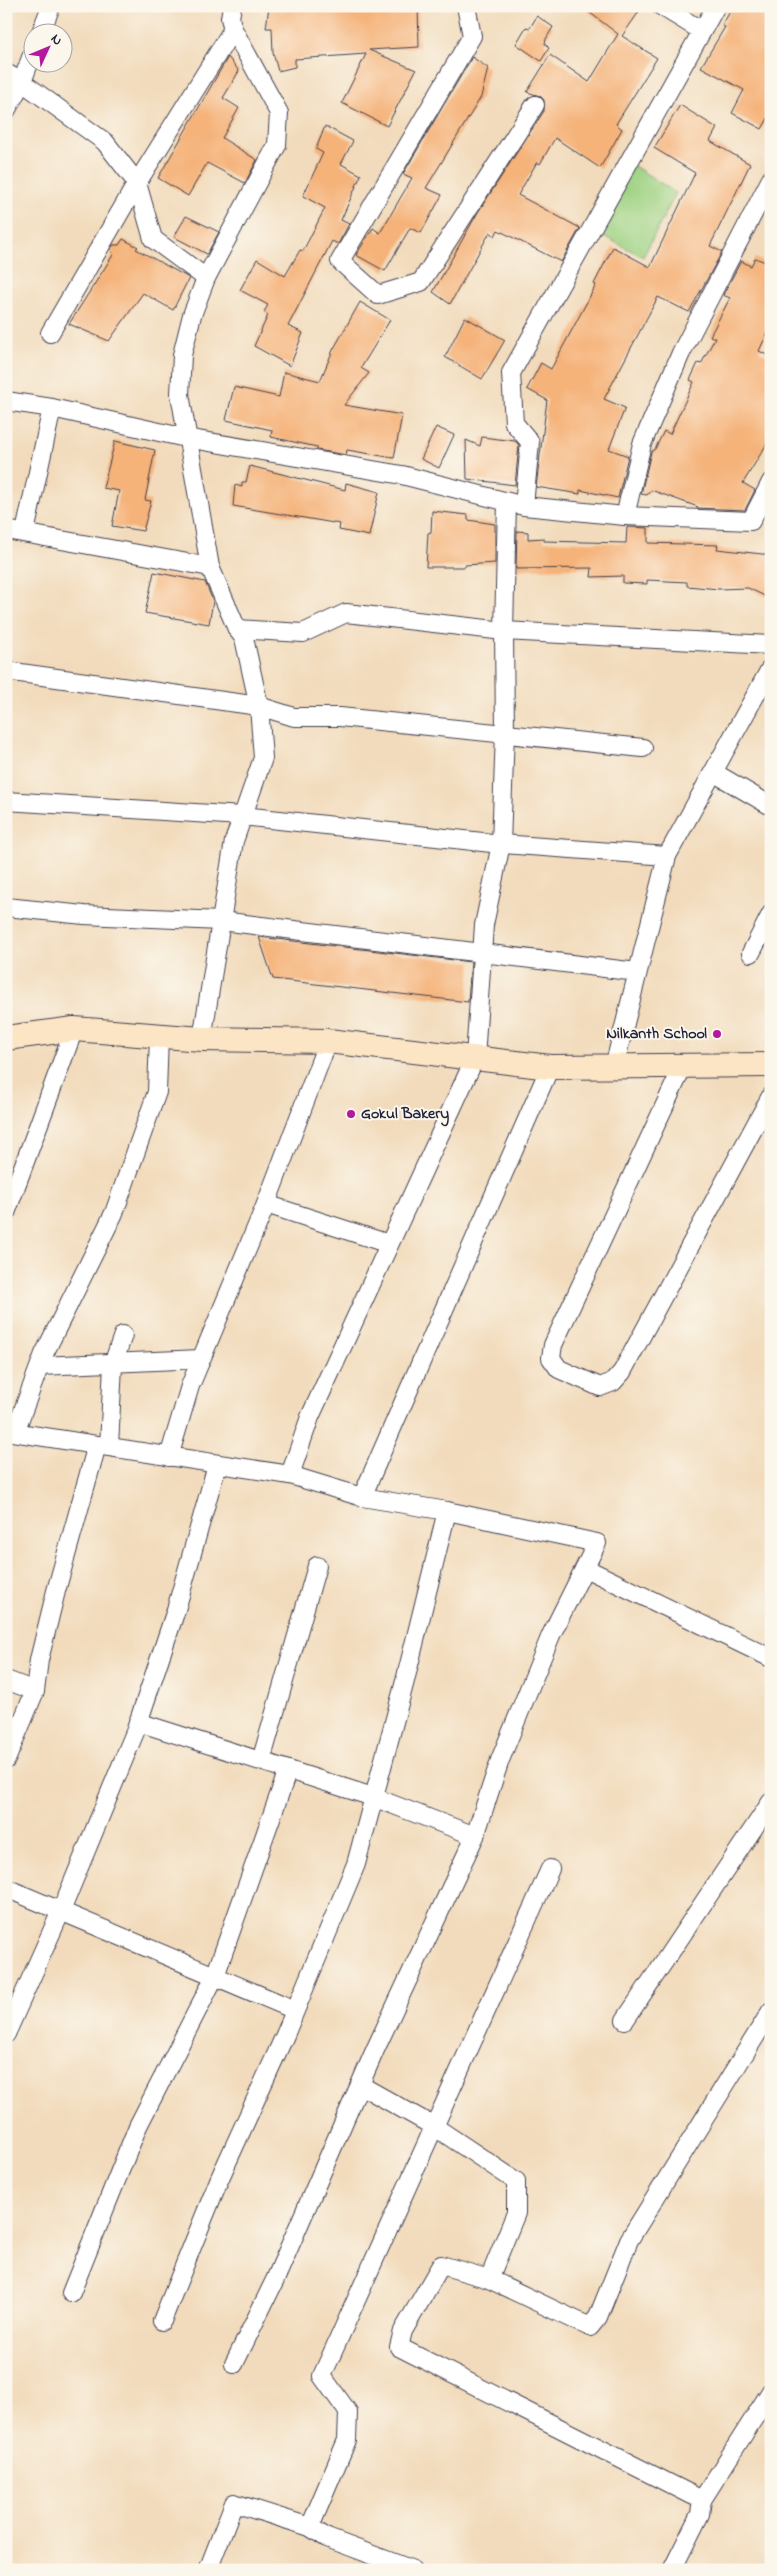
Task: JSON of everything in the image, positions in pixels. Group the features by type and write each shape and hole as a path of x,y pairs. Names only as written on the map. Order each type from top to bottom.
{"main road":[{"path":"6,1038 74,1029 202,1039 328,1041 550,1067 684,1064 771,1065"}],"street":[{"path":"44,22 50,6"},
{"path":"202,1039 234,841 263,758 259,706 244,638 237,629 210,567 186,438 180,394 182,355 192,314 206,278 277,145 279,113 233,29 230,18 232,6"},
{"path":"466,6 472,36 340,261 378,295 421,282 535,105"},
{"path":"661,6 702,31"},
{"path":"290,1476 310,1417 475,1058 484,925 501,844 505,732 504,631 515,504 530,442 514,423 511,373 716,6"},
{"path":"50,333 137,183 233,29"},
{"path":"6,111 26,72"},
{"path":"6,73 22,82 105,142 137,183 153,239 206,278"},
{"path":"625,516 642,444 681,352 771,179"},
{"path":"6,401 52,408 186,438 402,474 515,504 625,516 751,521 771,482"},
{"path":"25,532 52,408"},
{"path":"6,530 210,567"},
{"path":"237,629 303,633 346,614 504,631 771,645"},
{"path":"6,671 259,706 294,717 340,717 505,732 643,748"},
{"path":"614,1067 666,856 769,674"},
{"path":"713,772 771,806"},
{"path":"6,801 242,816 501,844 666,856"},
{"path":"6,907 84,915 221,921 638,972"},
{"path":"751,953 771,914"},
{"path":"6,1213 74,1029"},
{"path":"159,1036 157,1092 114,1213 10,1431 290,1476 362,1498 447,1511 597,1543 544,1653 500,1760 474,1836 360,2085 276,2280 234,2364"},
{"path":"169,1457 190,1386 266,1204 328,1041"},
{"path":"684,1064 553,1345 552,1358 559,1369 600,1388 613,1382 622,1372 771,1096"},
{"path":"362,1498 550,1067"},
{"path":"266,1204 389,1244"},
{"path":"6,1760 35,1691 39,1660 56,1591 103,1446 113,1364 123,1335"},
{"path":"40,1366 201,1359"},
{"path":"6,2034 61,1911 138,1722 175,1612 218,1465"},
{"path":"162,2321 219,2180 295,2010 356,1864 405,1680 447,1511"},
{"path":"261,1761 317,1566"},
{"path":"585,1568 771,1658"},
{"path":"6,1680 35,1691"},
{"path":"138,1722 373,1798 474,1836"},
{"path":"71,2293 138,2126 215,1976 288,1770"},
{"path":"626,2020 771,1802"},
{"path":"310,2526 347,2440 348,2412 322,2376 550,1869"},
{"path":"6,1888 295,2010"},
{"path":"702,2500 400,2347 403,2331 441,2264 489,2280 590,2327 598,2318 629,2240 768,2022"},
{"path":"360,2085 435,2127 516,2181 516,2213 489,2280"},
{"path":"672,2570 700,2514 702,2500 771,2391"},
{"path":"208,2570 234,2503 310,2526 328,2538 411,2569"}],"green space":[{"path":"631,164 676,193 643,257 594,231"}],"building":[{"path":"269,6 371,9 371,6 418,6 419,47 369,50 416,70 387,126 342,103 366,54 295,59 295,67 278,71 273,53 272,28 266,28"},
{"path":"581,6 643,6 622,36 657,58 616,124 622,129 600,168 555,138 540,164 537,162 518,195 580,228 561,262 498,230 495,236 490,232 450,304 433,292 478,212 544,111 544,100 540,96 527,92 550,55 589,82 618,34"},
{"path":"733,6 759,6 771,13 771,113 762,129 732,113 744,90 701,67 725,27 722,26"},
{"path":"537,16 553,27 545,44 549,48 541,61 516,44 526,27 530,28"},
{"path":"228,57 239,71 223,98 239,108 222,138 257,160 245,183 207,163 188,196 158,178"},
{"path":"472,57 488,68 481,97 426,188 442,195 421,233 410,228 385,271 356,255 373,228 380,233 412,178 403,174"},
{"path":"680,105 717,128 710,141 750,164 710,246 722,252 689,312 658,297 604,399 625,408 609,449 628,456 618,498 580,490 580,494 536,487 547,400 527,389 541,363 551,369 596,285 594,284 613,247 650,267 695,173 654,148"},
{"path":"325,126 353,141 341,164 361,175 341,220 349,224 338,244 332,241 288,326 303,333 290,366 254,346 268,315 264,312 268,305 240,290 257,259 285,276 300,250 303,251 325,208 303,196 323,153 316,149"},
{"path":"186,216 219,232 207,254 174,237"},
{"path":"123,239 138,247 136,249 189,278 173,310 143,293 109,341 69,324 113,255 111,249 113,245 119,245"},
{"path":"755,258 771,264 771,325 759,351 771,357 771,437 743,483 755,490 745,510 697,508 651,490 647,495 641,494 651,452 655,449 664,431 670,434 694,382 690,380 698,363 701,364 715,338 710,336 730,298 723,295 741,261 751,266"},
{"path":"360,302 390,320 361,368 369,373 344,405 402,415 394,458 347,450 346,455 317,450 317,447 271,437 272,430 226,420 234,387 279,397 284,372 320,381 333,350"},
{"path":"465,317 505,340 482,379 445,357"},
{"path":"436,427 454,435 439,468 421,459"},
{"path":"482,437 515,441 519,445 515,485 467,479 466,440 480,446"},
{"path":"115,441 155,450 145,500 151,501 143,531 112,526 119,491 103,488"},
{"path":"250,466 345,490 346,483 379,492 369,536 339,530 340,524 233,506 235,485 242,487 242,482 246,482"},
{"path":"432,511 468,515 468,520 495,524 495,563 465,565 465,567 426,567 428,533 431,532"},
{"path":"627,527 648,528 648,543 718,545 717,549 771,555 771,599 748,588 719,589 687,586 687,582 647,580 647,584 623,583 623,576 591,577 592,568 516,569 517,531 528,532 528,539 544,538 544,541 626,543"},
{"path":"154,572 205,582 213,601 209,624 145,613"},
{"path":"259,937 471,962 468,1002 273,979"}],"place":[{"name":"Nilkanth School","path":"717,1034"},
{"name":"Gokul Bakery","path":"351,1114"}]}
